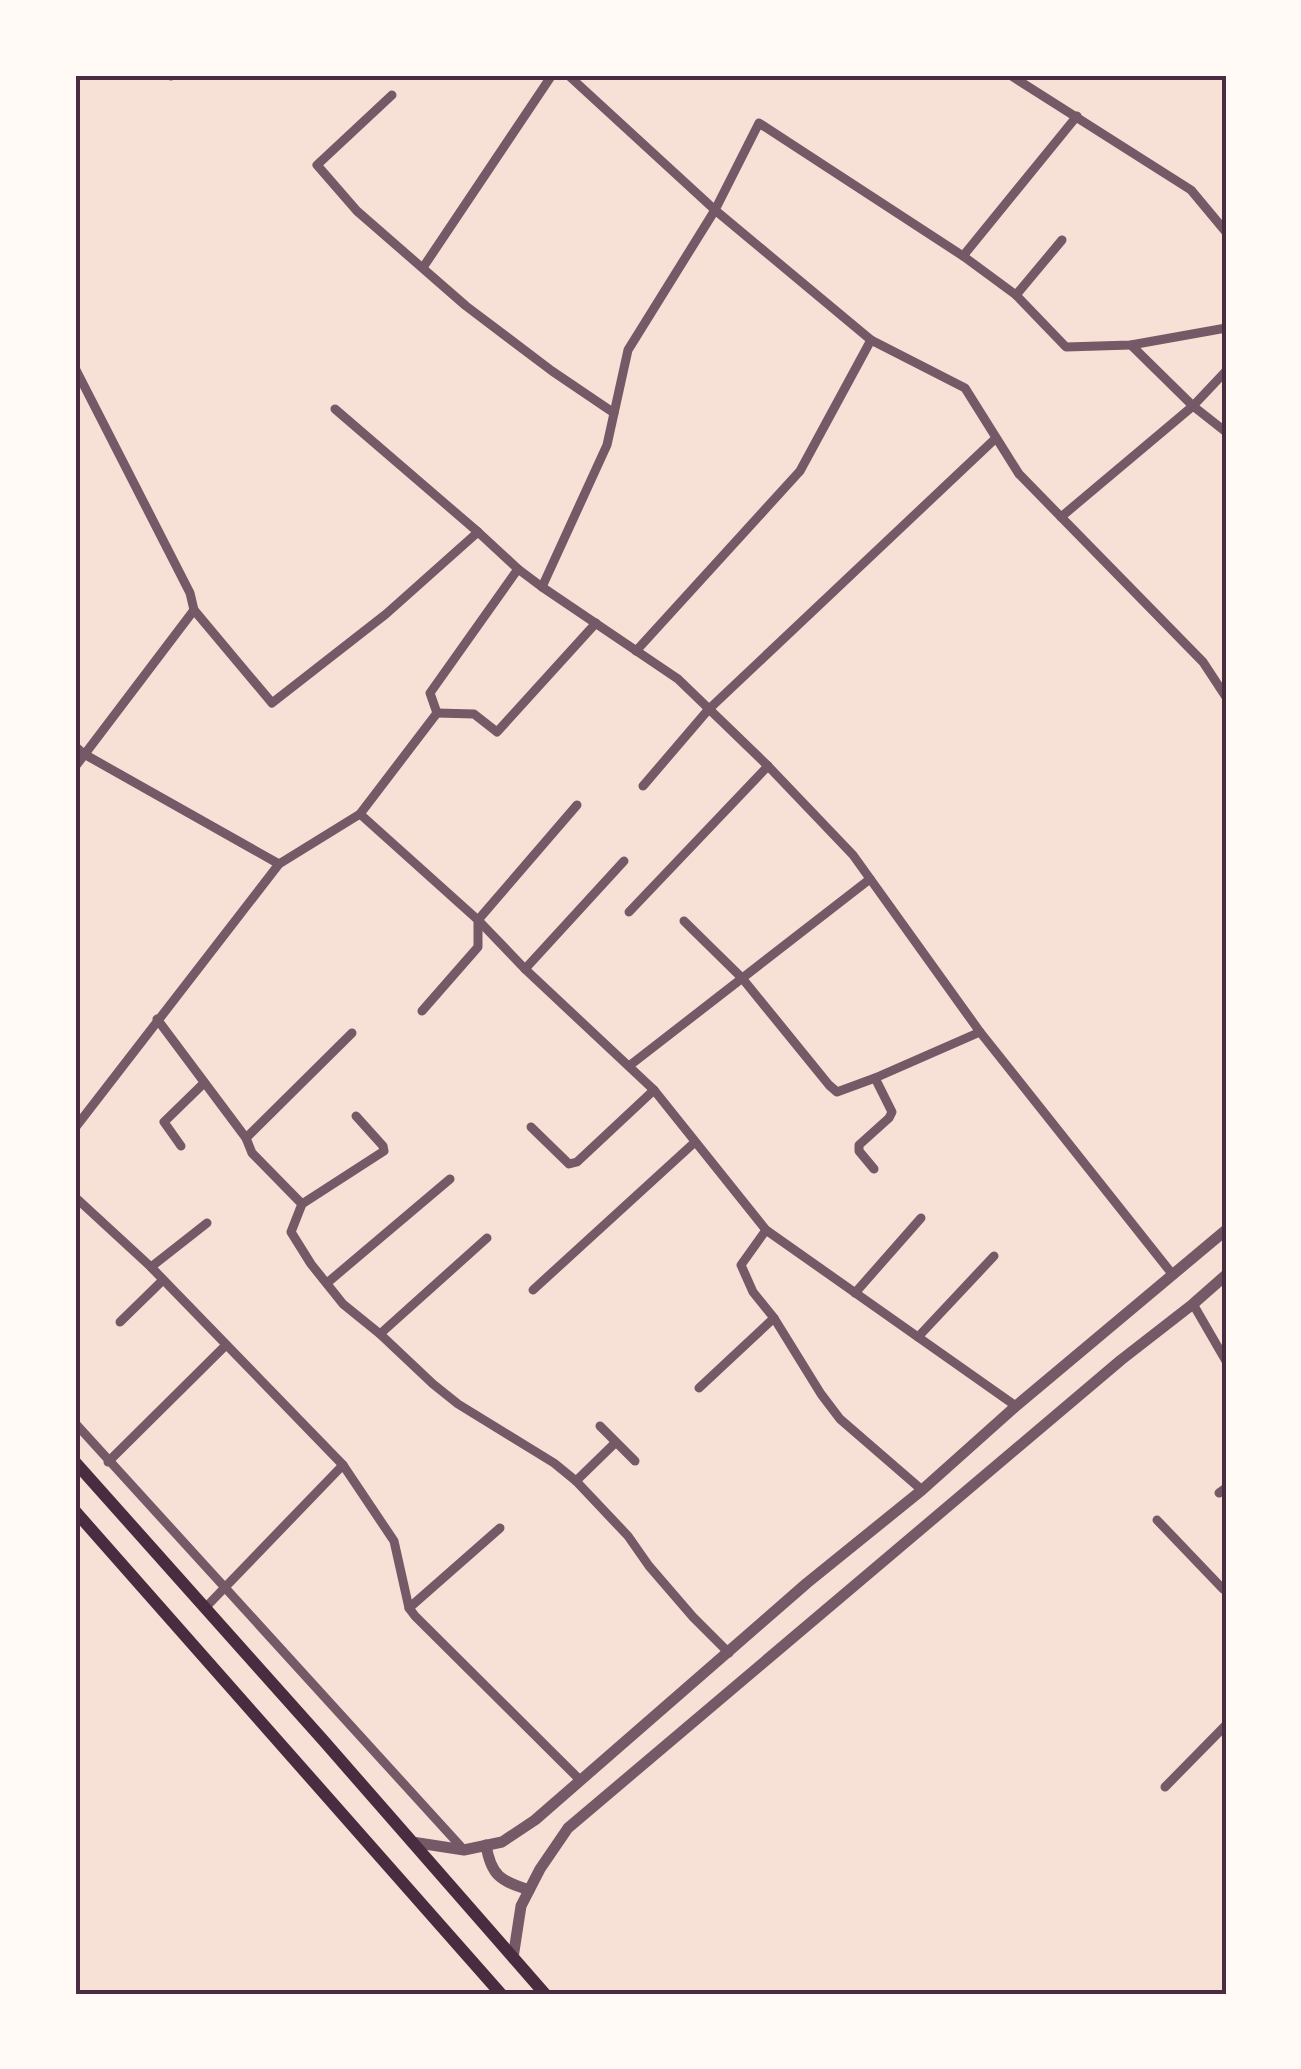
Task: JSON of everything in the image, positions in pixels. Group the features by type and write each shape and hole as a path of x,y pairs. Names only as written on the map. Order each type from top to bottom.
{"main road":[{"path":"75,1462 545,1994"},
{"path":"75,1510 500,1994"}],"street":[{"path":"424,266 552,75"},
{"path":"568,75 715,210 871,340 965,388 1019,474 1203,662 1226,697"},
{"path":"1010,75 1192,190 1226,232"},
{"path":"392,95 317,165 358,210 480,317 614,413"},
{"path":"963,256 1077,116"},
{"path":"542,587 607,444 628,350 715,210 759,123 1016,294 1066,347 1131,344 1226,328"},
{"path":"1016,294 1062,240"},
{"path":"636,651 800,471 871,340"},
{"path":"1131,344 1193,406 1226,432"},
{"path":"75,368 190,593 194,610 272,702 386,614 478,532"},
{"path":"1061,517 1193,406 1226,371"},
{"path":"335,409 518,569 678,679 768,766 853,855 980,1032 1172,1275"},
{"path":"642,786 708,710 996,438"},
{"path":"438,713 430,693 518,569"},
{"path":"75,768 194,610"},
{"path":"438,713 474,714 497,732 596,624"},
{"path":"75,1128 279,864 360,814 438,713"},
{"path":"75,746 279,864"},
{"path":"629,912 768,766"},
{"path":"422,1010 478,947 478,920 577,805"},
{"path":"360,814 478,920 654,1090 766,1230 1016,1406"},
{"path":"525,969 624,861"},
{"path":"629,1066 870,879"},
{"path":"684,922 742,978 837,1092 980,1032"},
{"path":"157,1020 246,1138 252,1153 302,1204"},
{"path":"246,1138 352,1033"},
{"path":"874,1169 859,1151 859,1144 892,1112 875,1078"},
{"path":"181,1146 164,1122 204,1082"},
{"path":"531,1127 569,1164 577,1162 654,1090"},
{"path":"356,1116 384,1151 302,1204 291,1232 311,1264 343,1304 458,1404 576,1480 628,1536 693,1617 729,1653"},
{"path":"533,1290 696,1142"},
{"path":"328,1283 450,1179"},
{"path":"75,1198 152,1268 342,1465 394,1541 409,1608 580,1780"},
{"path":"855,1293 922,1218"},
{"path":"152,1268 207,1222"},
{"path":"766,1230 741,1265 753,1292 840,1418 922,1490"},
{"path":"412,1842 464,1850 502,1842 535,1820 807,1583 1226,1230"},
{"path":"380,1334 486,1238"},
{"path":"918,1337 994,1256"},
{"path":"514,1958 522,1906 540,1869 568,1828 1226,1274"},
{"path":"120,1322 163,1280"},
{"path":"1193,1304 1226,1361"},
{"path":"699,1388 774,1318"},
{"path":"108,1462 226,1344"},
{"path":"75,1423 464,1850"},
{"path":"600,1426 635,1460"},
{"path":"576,1480 615,1443"},
{"path":"206,1608 342,1465"},
{"path":"1157,1520 1223,1590 1226,1587"},
{"path":"409,1608 500,1528"},
{"path":"1165,1788 1226,1726"},
{"path":"486,1845 489,1866 504,1882 529,1890"}]}
